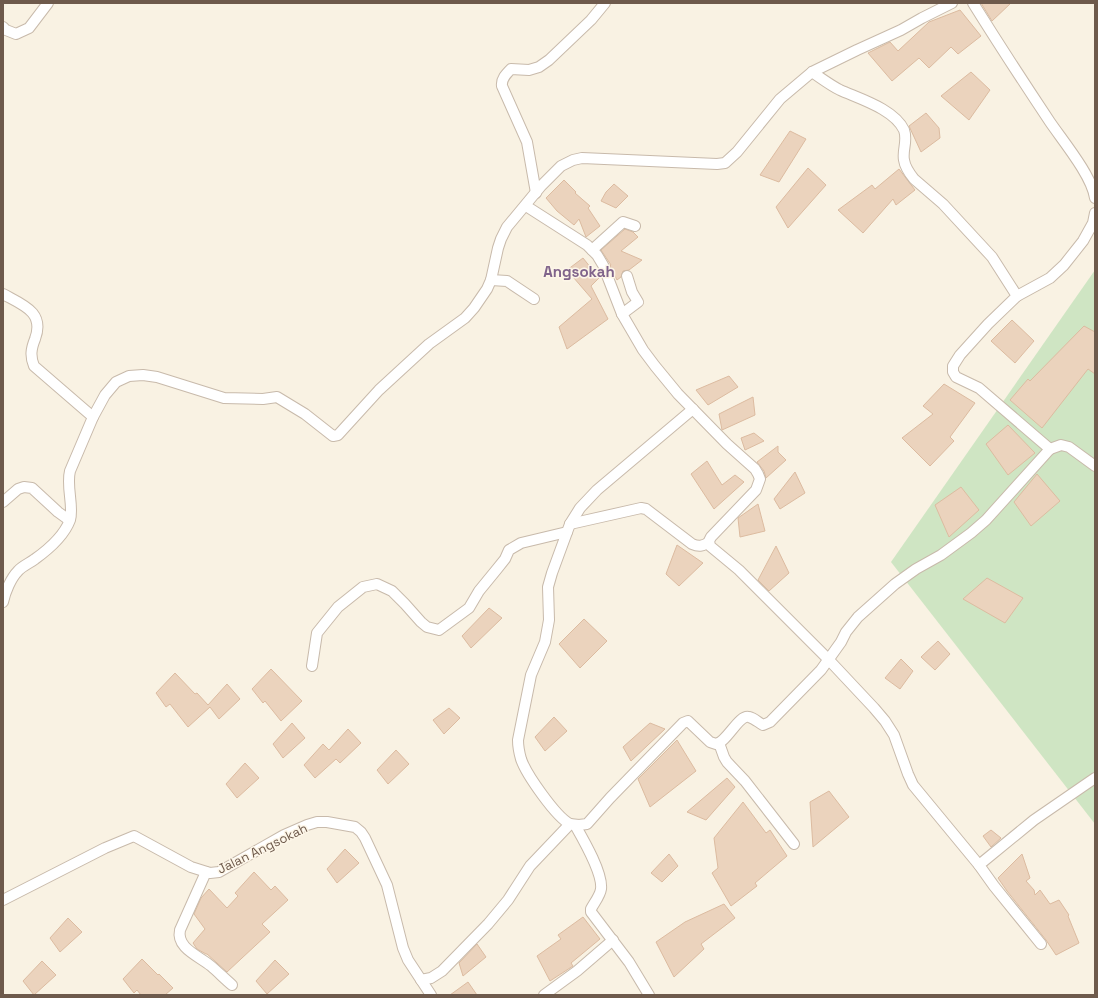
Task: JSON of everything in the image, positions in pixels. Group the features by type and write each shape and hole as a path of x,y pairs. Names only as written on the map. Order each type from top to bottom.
{"street":[{"path":"3,27 6,30 16,34 29,28 48,3"},
{"path":"536,194 527,142 502,86 502,82 511,69 529,70 544,64 591,20 605,3"},
{"path":"3,602 17,572 56,541 69,520 70,510 68,478 70,471 92,417 105,395 116,382 129,376 143,375 157,377 224,398 263,399 277,396 305,414 333,436 338,436 379,390 429,344 465,318 480,299 491,280 501,239 508,227 561,166 573,160 582,158 702,163 725,162 737,152 780,99 812,72 901,30 952,3"},
{"path":"973,3 1082,169 1094,191 1095,198"},
{"path":"812,72 839,89 869,102 896,119 903,128 905,134 906,141 904,160 910,174 943,204 992,257 1017,296"},
{"path":"553,185 561,166"},
{"path":"312,666 317,633 338,607 363,587 376,584 392,591 427,627 439,630 469,608 479,591 502,564 509,550 521,543 569,528 641,508 646,508 692,544 703,546 708,543 711,537 756,490 760,479 755,469 727,444 678,394 643,350 622,314 603,265 597,255 587,245 526,206"},
{"path":"1050,449 979,388 956,376 953,372 953,366 960,355 988,324 1017,296 1050,278 1064,265 1083,241 1093,223 1095,213"},
{"path":"592,250 624,222 634,226"},
{"path":"622,314 638,302 632,292 627,276"},
{"path":"491,280 506,281 534,299"},
{"path":"3,294 22,304 34,313 37,319 38,332 31,350 31,358 34,366 92,417"},
{"path":"693,409 597,490 580,508 569,528 552,573 548,587 549,620 545,642 531,676 518,740 518,751 530,776 560,818 573,824 587,824 610,798 683,723 688,722 713,744 719,743 737,724 746,717 750,717 763,725 770,722 812,679 841,642 846,632 858,617 895,584 965,538 986,520 1050,449 1061,445 1069,447 1095,466"},
{"path":"3,502 18,489 24,487 32,488 69,520"},
{"path":"708,543 739,570 828,659 885,721 894,735 913,785 979,865 1041,944"},
{"path":"3,574 13,579"},
{"path":"719,743 727,762 745,781 794,844"},
{"path":"979,865 1034,820 1095,778"},
{"name":"Jalan Angsokah","path":"3,900 105,848 134,836 191,867 210,873 219,872 284,835 317,822 327,822 355,827 365,838 387,885 403,948 408,960 431,995"},
{"path":"573,824 587,848 599,875 601,889 591,912 629,962 649,995"},
{"path":"421,980 431,978 442,971 488,924 508,900 530,866 573,824"},
{"path":"206,872 178,935 188,950 210,965 232,986"},
{"path":"544,995 577,971 613,940"}],"green space":[{"path":"1095,270 1095,824 891,562"}],"building":[{"path":"981,3 1011,3 992,21"},
{"path":"960,10 981,36 958,54 951,47 929,68 919,58 892,81 868,53 890,42 898,51 929,22"},
{"path":"971,72 990,90 969,120 941,96"},
{"path":"926,113 939,128 940,138 921,152 909,126"},
{"path":"790,131 806,139 779,182 760,175"},
{"path":"808,168 826,185 788,228 776,207"},
{"path":"899,169 915,190 896,205 893,199 863,233 838,210 872,185 875,189"},
{"path":"564,180 576,192 575,193 590,206 588,208 600,226 586,237 579,219 574,225 557,211 546,198"},
{"path":"614,184 628,196 616,208 601,201 606,192"},
{"path":"625,229 633,232 638,237 621,251 642,260 629,270 623,271 621,277 617,280 610,266 611,265 601,250"},
{"path":"583,258 599,278 591,286 608,319 567,349 559,327 592,299 567,270"},
{"path":"1012,320 1034,341 1015,363 991,341"},
{"path":"1084,326 1095,332 1095,374 1088,369 1042,428 1010,400 1028,379 1030,381"},
{"path":"729,376 738,387 708,405 696,390"},
{"path":"944,384 975,403 950,437 954,441 930,466 902,438 933,414 923,406"},
{"path":"753,397 755,415 722,430 719,414"},
{"path":"1008,425 1035,453 1008,475 986,444"},
{"path":"754,433 764,441 745,450 741,438"},
{"path":"778,446 778,452 786,460 766,478 764,471 757,462"},
{"path":"707,461 722,485 735,475 744,482 714,509 691,474"},
{"path":"795,472 805,493 780,509 774,499"},
{"path":"1037,474 1060,501 1031,526 1014,502"},
{"path":"961,487 979,510 949,537 935,505"},
{"path":"758,504 765,531 740,537 738,518"},
{"path":"677,545 703,563 679,586 666,574"},
{"path":"776,546 789,573 769,591 758,580"},
{"path":"987,578 1023,598 1005,623 963,599"},
{"path":"489,608 502,618 471,648 462,636"},
{"path":"584,619 607,641 580,668 559,644"},
{"path":"938,641 950,654 935,670 921,657"},
{"path":"901,659 913,671 900,689 885,678"},
{"path":"271,669 302,701 281,721 265,701 263,703 252,689"},
{"path":"175,673 208,705 227,684 240,699 219,719 210,707 188,727 170,704 166,707 156,693"},
{"path":"449,708 460,718 444,734 433,720"},
{"path":"554,717 567,731 545,751 535,737"},
{"path":"292,723 305,738 283,758 273,744"},
{"path":"650,723 665,729 631,761 623,747"},
{"path":"348,729 361,743 340,763 336,759 315,778 304,765 323,744 329,750"},
{"path":"677,740 696,771 650,807 638,779"},
{"path":"396,750 409,764 388,784 377,770"},
{"path":"245,763 259,778 237,798 226,784"},
{"path":"727,778 735,787 706,820 687,812"},
{"path":"829,791 849,817 813,847 810,802"},
{"path":"743,802 766,833 770,830 787,856 755,883 757,886 731,906 712,873 718,868 714,838"},
{"path":"991,830 1001,838 991,847 983,836"},
{"path":"345,849 359,863 337,883 327,869"},
{"path":"669,854 678,866 662,882 651,873"},
{"path":"1022,854 1030,878 1026,881 1034,890 1035,895 1040,890 1050,904 1059,900 1069,915 1068,916 1079,943 1056,955 998,878"},
{"path":"254,872 271,890 275,886 288,900 262,924 270,932 227,972 207,954 197,949 193,943 205,929 194,914 201,898 209,889 227,908 238,896 235,893"},
{"path":"724,904 735,918 701,944 704,949 674,977 656,942 685,922"},
{"path":"583,917 600,939 571,963 573,966 550,981 537,956 561,939 558,935"},
{"path":"68,918 82,932 60,952 50,938"},
{"path":"477,944 486,957 463,976 459,963"},
{"path":"142,959 173,988 165,995 141,995 137,990 134,993 123,979"},
{"path":"275,960 289,974 267,994 256,981"},
{"path":"42,961 56,975 34,995 23,981"},
{"path":"468,982 477,995 450,995"}],"district":[{"name":"Angsokah","path":"579,272"}]}
